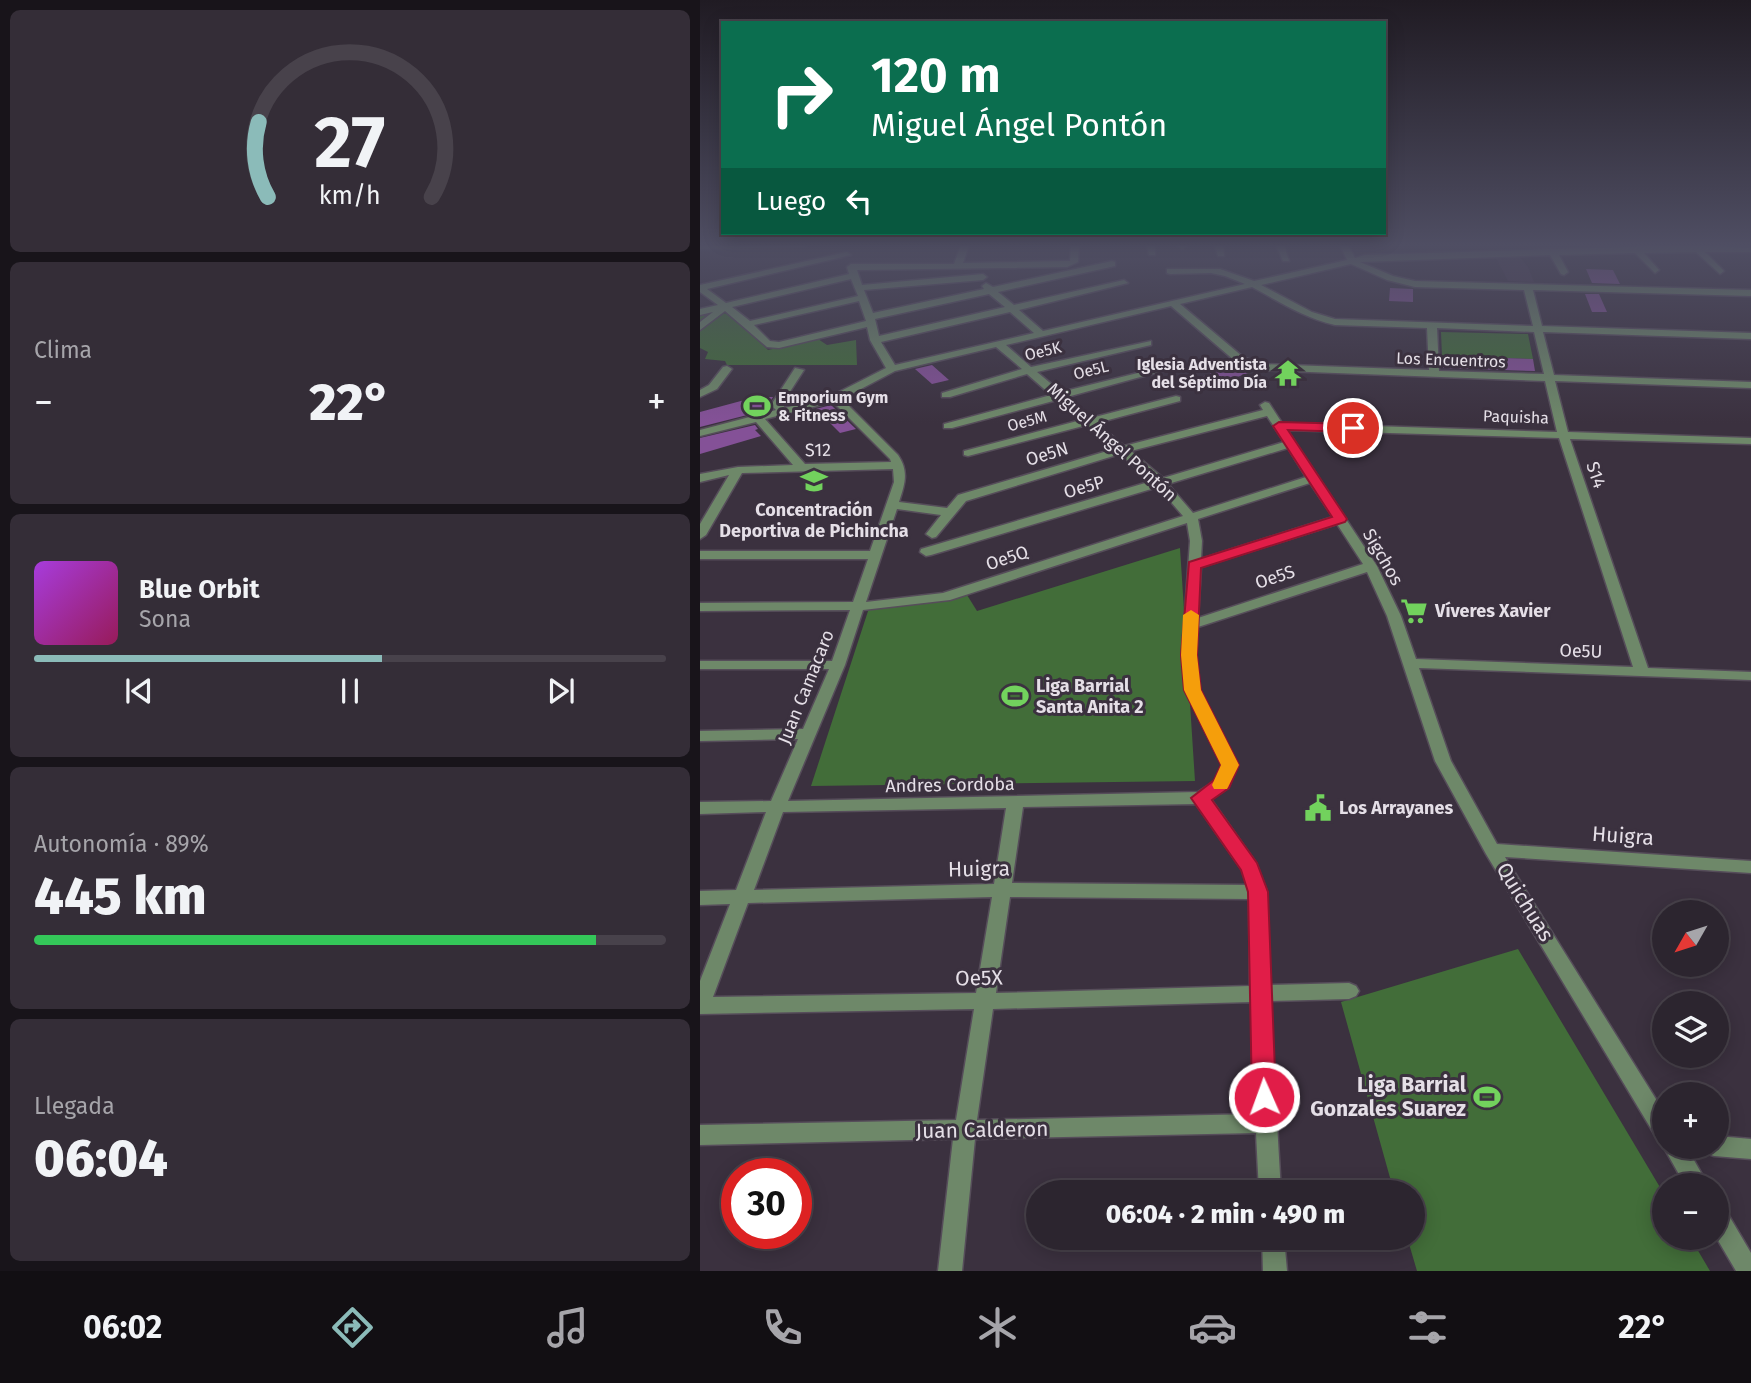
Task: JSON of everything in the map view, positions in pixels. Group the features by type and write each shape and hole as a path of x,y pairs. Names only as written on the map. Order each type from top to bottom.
{"street":[{"path":"720,304 748,324 767,344 775,346 933,304"},
{"path":"700,312 733,304"},
{"path":"748,324 818,304"},
{"path":"864,304 875,340 892,369"},
{"path":"1007,304 1040,333"},
{"path":"875,340 1032,304"},
{"path":"700,433 835,398 892,369 1167,304"},
{"name":"Los Encuentros","path":"1175,304 1239,359 1259,367 1751,385"},
{"path":"1291,304 1321,320 1751,336"},
{"name":"S14","path":"1532,304 1563,434 1642,672"},
{"path":"700,327 719,314 723,307"},
{"path":"1432,326 1434,375"},
{"name":"Miguel Ángel Pontón","path":"997,343 1161,483 1192,519"},
{"name":"Oe5K","path":"946,395 1030,370 1148,343"},
{"name":"Oe5L","path":"948,426 1162,368"},
{"path":"700,394 713,387 727,369"},
{"path":"783,411 776,405 799,370"},
{"path":"835,398 899,465"},
{"name":"Oe5M","path":"968,453 1176,399"},
{"name":"Sigchos","path":"1267,408 1371,566 1388,600 1411,663"},
{"name":"Oe5N","path":"932,534 962,498 1267,408"},
{"path":"758,418 802,467"},
{"name":"Paquisha","path":"1279,426 1751,441"},
{"name":"Oe5P","path":"926,552 1291,444"},
{"name":"S12","path":"700,478 738,470 899,465"},
{"name":"Juan Camacaro","path":"700,1005 777,806 838,665 900,482 899,465"},
{"path":"700,535 738,470"},
{"name":"Oe5Q","path":"700,607 859,606 945,597 1314,478"},
{"path":"892,505 948,512"},
{"path":"1192,519 1196,541 1189,655 1192,690 1230,765 1222,784 1201,798 1250,868 1258,892 1259,992 1269,1180"},
{"path":"1194,565 1340,519"},
{"path":"700,555 876,555"},
{"name":"Oe5S","path":"1190,625 1371,566"},
{"name":"Oe5U","path":"1411,663 1751,676"},
{"name":"Quichuas","path":"1411,663 1443,761 1492,850 1652,1110"},
{"path":"700,665 838,665"},
{"path":"700,736 809,734"},
{"name":"Andres Cordoba","path":"700,808 1201,798"},
{"path":"950,1271 965,1131 1015,803"},
{"name":"Huigra","path":"1492,850 1751,867"},
{"name":"Huigra","path":"700,898 1000,890 1258,892"},
{"name":"Oe5X","path":"700,1005 986,1001 1349,991"},
{"name":"Juan Calderon","path":"700,1135 1265,1123"},
{"path":"1729,1147 1751,1149"},
{"path":"1729,1237 1749,1271"},
{"path":"1274,1250 1275,1271"}],"green space":[{"path":"712,312 730,314 768,350 818,339 827,345 856,340 857,365 727,365 725,361 705,359 708,352 700,348 700,315"},
{"path":"1441,332 1528,334 1533,359 1442,356"},
{"name":"Liga Barrial Santa Anita 2","path":"1180,548 1195,781 811,786 870,605 967,595 977,611"},
{"name":"Liga Barrial Gonzales Suarez","path":"1518,949 1652,1174 1652,1250 1698,1250 1710,1271 1417,1271 1411,1250 1425,1250 1425,1180 1391,1180 1341,1002"}],"building":[{"path":"1589,304 1604,304 1607,312 1592,312"},
{"path":"1442,356 1533,359 1535,371 1443,368"},
{"path":"932,365 949,380 932,384 915,369"},
{"path":"1231,366 1248,373 1200,391 1174,387"},
{"path":"773,397 768,405 771,409 700,427 700,412 752,398"},
{"path":"831,405 856,429 840,433 816,409"},
{"path":"755,425 758,429 755,430 761,436 700,454 700,438"}],"slow traffic":[{"path":"1191,615 1189,655 1192,690 1230,765 1221,785"}],"place":[{"name":"Iglesia Adventista del Séptimo Día","path":"1288,373"},
{"name":"Emporium Gym & Fitness","path":"757,406"},
{"name":"Concentración Deportiva de Pichincha","path":"814,481"},
{"name":"Víveres Xavier","path":"1414,611"},
{"name":"Liga Barrial Santa Anita 2","path":"1015,696"},
{"name":"Los Arrayanes","path":"1318,808"},
{"name":"Liga Barrial Gonzales Suarez","path":"1487,1097"}],"route":[{"path":"1264,1097 1258,892 1250,868 1201,798 1222,784 1230,765 1192,690 1189,655 1194,565 1340,519 1279,426 1353,428"}]}
